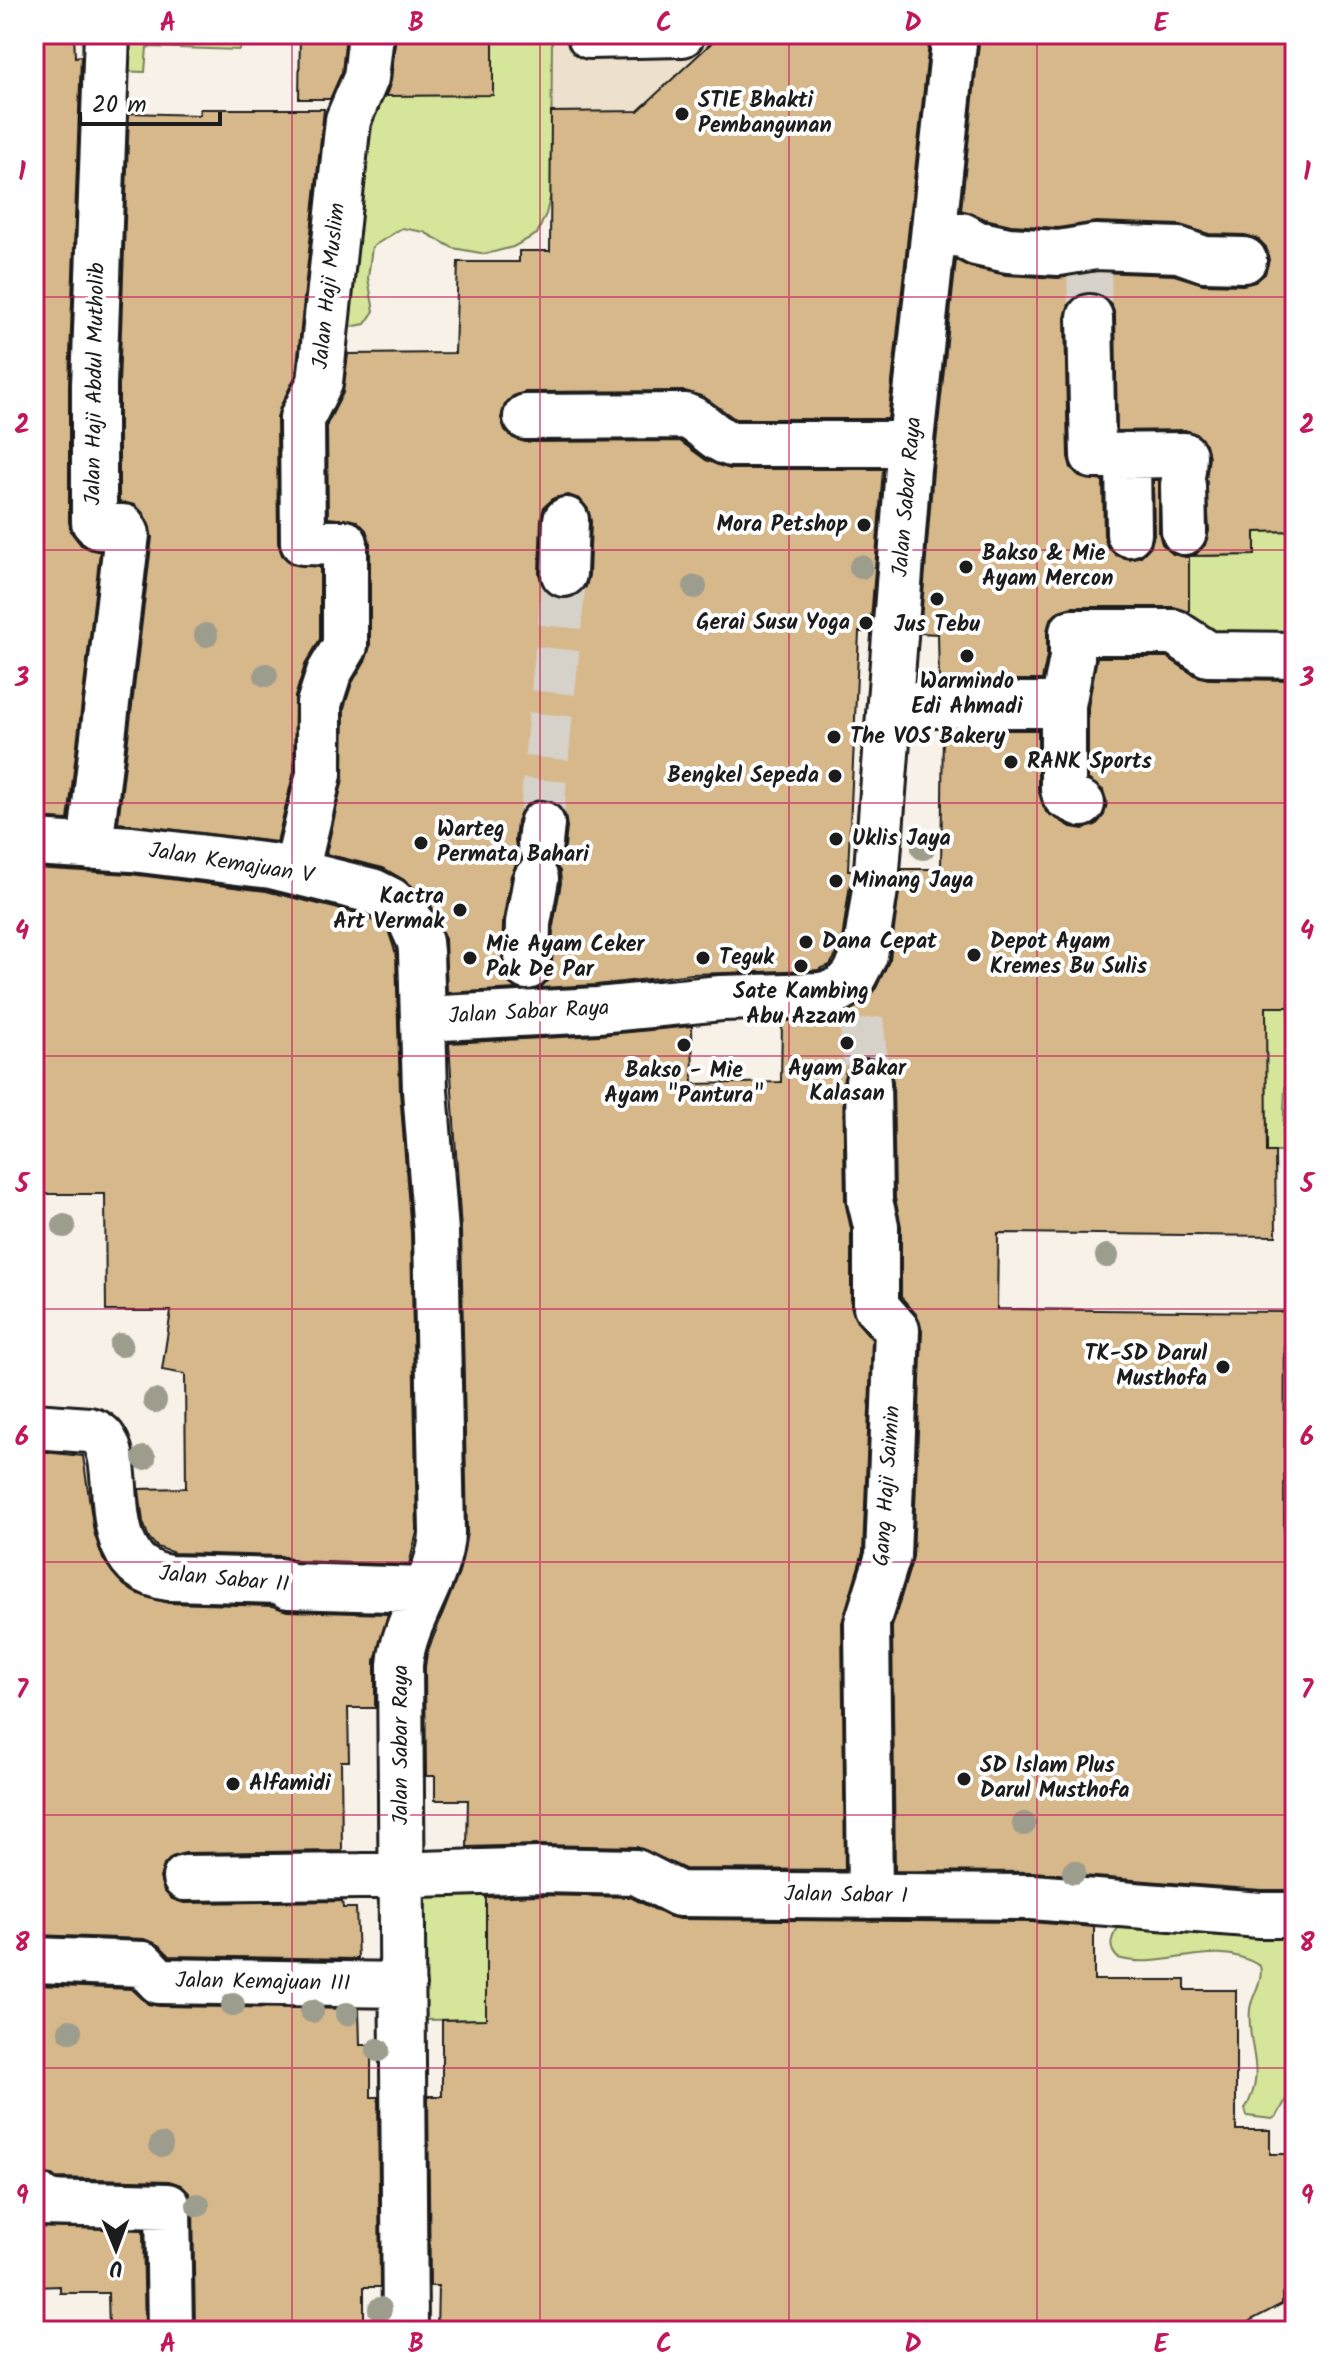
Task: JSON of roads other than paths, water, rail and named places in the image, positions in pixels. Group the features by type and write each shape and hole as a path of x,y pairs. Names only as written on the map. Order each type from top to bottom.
{"street":[{"name":"Jalan Haji Abdul Mutholib","path":"90,847 127,534 123,527 99,527 94,522 94,385 107,34"},
{"name":"Jalan Haji Muslim","path":"296,872 319,774 319,704 329,673 345,646 345,543 303,542 302,418 320,382 348,120 366,78 371,34"},
{"path":"590,36 682,34"},
{"name":"Jalan Sabar Raya","path":"405,2331 401,1657 405,1638 440,1552 442,1533 436,1232 423,1019 526,990 721,998 821,995 846,985 854,976 865,955 872,921 911,444 955,34"},
{"path":"934,232 962,235 976,243 1008,250 1059,253 1179,250 1204,259 1244,260"},
{"path":"1090,317 1093,456 1184,455 1184,532"},
{"path":"526,417 685,416 703,425 720,441 731,444 911,444"},
{"path":"1128,455 1129,534"},
{"path":"564,574 566,520"},
{"path":"1082,804 1065,796 1063,789 1063,705 1072,658 1072,632 1174,632 1208,654 1295,655"},
{"path":"890,705 1063,705"},
{"name":"Jalan Kemajuan V","path":"34,843 227,861 296,872 372,891 390,900 408,915 420,942 423,1019"},
{"path":"526,990 528,923 540,849"},
{"path":"854,976 861,1019"},
{"name":"Gang Haji Saimin","path":"868,1082 870,1201 876,1226 876,1306 897,1330 888,1556 867,1623 870,1896"},
{"name":"Jalan Sabar II","path":"34,1426 97,1431 105,1440 109,1448 122,1541 132,1561 151,1574 169,1578 280,1581 288,1586 425,1590"},
{"name":"Jalan Sabar I","path":"185,1878 538,1870 636,1872 679,1894 1032,1897 1295,1915"},
{"name":"Jalan Kemajuan III","path":"34,1960 143,1964 159,1981 403,1985"},
{"path":"34,2197 40,2197 40,2203 168,2206 170,2331"}],"tunnel":[{"path":"1089,257 1090,317"},
{"path":"542,824 564,574"},
{"path":"861,1019 868,1082"}],"place":[{"name":"STIE Bhakti Pembangunan","path":"682,114"},
{"name":"Mora Petshop","path":"864,525"},
{"name":"Bakso & Mie Ayam Mercon","path":"966,567"},
{"name":"Jus Tebu","path":"937,599"},
{"name":"Gerai Susu Yoga","path":"866,623"},
{"name":"Warmindo Edi Ahmadi","path":"967,656"},
{"name":"The VOS Bakery","path":"834,737"},
{"name":"RANK Sports","path":"1011,762"},
{"name":"Bengkel Sepeda","path":"835,776"},
{"name":"Uklis Jaya","path":"836,839"},
{"name":"Warteg Permata Bahari","path":"421,843"},
{"name":"Minang Jaya","path":"836,881"},
{"name":"Kactra Art Vermak","path":"460,910"},
{"name":"Dana Cepat","path":"806,942"},
{"name":"Depot Ayam Kremes Bu Sulis","path":"974,955"},
{"name":"Mie Ayam Ceker Pak De Par","path":"470,958"},
{"name":"Teguk","path":"703,958"},
{"name":"Sate Kambing Abu Azzam","path":"801,966"},
{"name":"Ayam Bakar Kalasan","path":"847,1043"},
{"name":"Bakso - Mie Ayam \"Pantura\"","path":"684,1045"},
{"name":"TK-SD Darul Musthofa","path":"1223,1367"},
{"name":"SD Islam Plus Darul Musthofa","path":"964,1779"},
{"name":"Alfamidi","path":"233,1784"}]}
